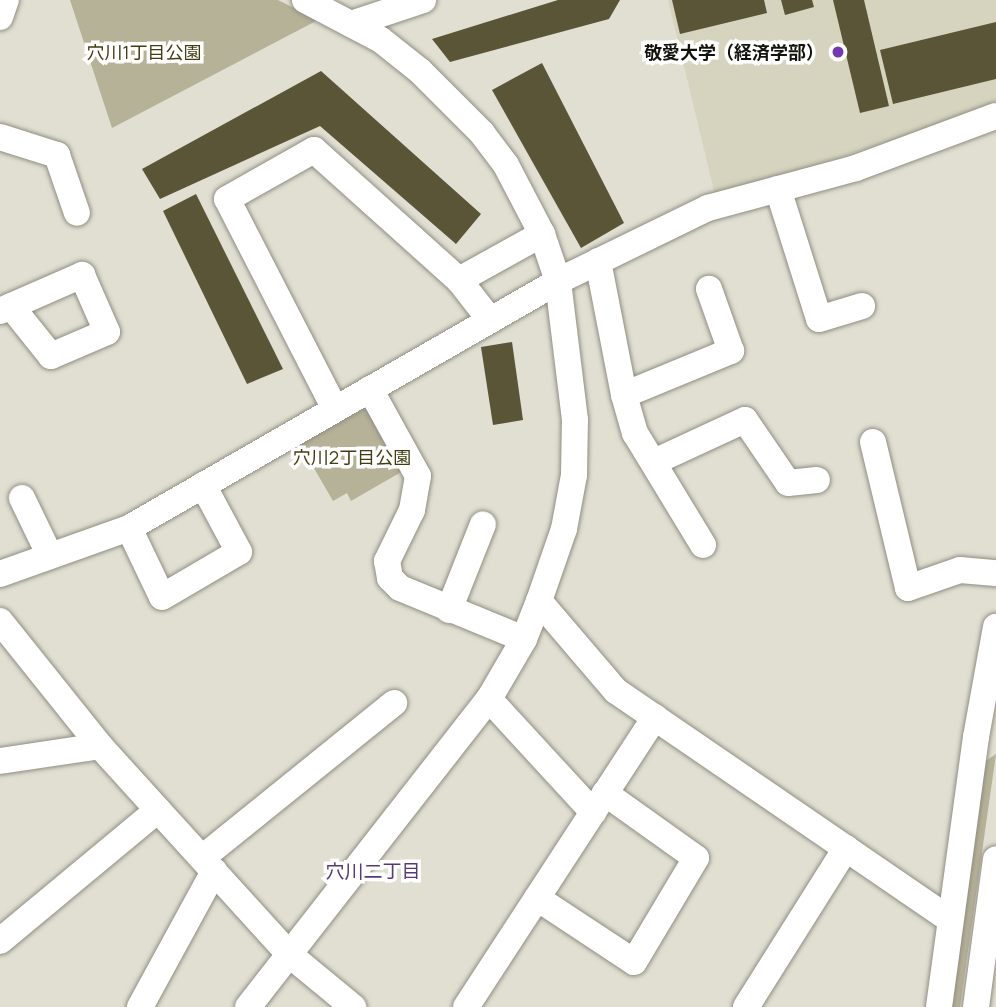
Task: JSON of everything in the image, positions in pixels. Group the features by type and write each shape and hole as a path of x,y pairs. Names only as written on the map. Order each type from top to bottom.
{"street":[{"path":"0,17 6,0"},
{"path":"248,1007 489,699 524,639 539,601 564,529 573,475 575,420 558,281 542,233 506,164 482,133 419,71 381,40 305,0"},
{"path":"351,24 423,0"},
{"path":"0,574 129,528 558,281 708,208 856,168 996,117"},
{"path":"0,137 57,155 77,213"},
{"path":"335,409 227,199 314,150 459,280 490,320"},
{"path":"778,189 820,319 862,306"},
{"path":"459,280 542,233"},
{"path":"598,261 624,396 635,433 703,545"},
{"path":"624,396 731,351 709,289"},
{"path":"370,389 418,475 412,510 387,561 390,578 400,588 524,639"},
{"path":"654,462 745,420 788,484 817,480"},
{"path":"873,442 908,588 960,570 996,573"},
{"path":"129,528 162,597 239,552 203,485"},
{"path":"22,498 50,556"},
{"path":"449,610 483,524"},
{"path":"539,601 616,691 950,920"},
{"path":"0,621 100,746 290,955 353,1007"},
{"path":"939,1007 950,920 986,738 996,627"},
{"path":"489,699 599,803 696,858 634,962 537,898"},
{"path":"140,1007 208,865 394,703"},
{"path":"466,1007 655,717"},
{"path":"0,761 100,746"},
{"path":"0,942 158,810"},
{"path":"746,1007 846,848"},
{"path":"976,1007 996,859"}],"shaded area":[{"name":"敬愛大学（経済学部）","path":"668,0 996,0 996,105 716,199"}],"green space":[{"name":"穴川1丁目公園","path":"70,0 278,0 318,20 112,128"},
{"name":"穴川2丁目公園","path":"365,406 403,471 351,501 347,493 333,501 300,444"},
{"path":"996,754 960,1007 946,1007 984,762"}],"building":[{"path":"558,0 620,0 609,19 450,62 432,39"},
{"path":"672,0 764,0 767,13 680,34"},
{"path":"781,0 812,0 814,7 785,15"},
{"path":"833,0 864,0 889,106 860,113"},
{"path":"996,22 996,79 893,104 880,50"},
{"path":"542,63 624,223 581,248 492,90"},
{"path":"321,71 481,214 456,244 320,126 160,199 142,169"},
{"path":"196,194 283,369 247,384 163,211"},
{"path":"512,342 523,420 493,425 481,347"}],"place":[{"name":"敬愛大学（経済学部）","path":"838,52"}],"district":[{"name":"穴川二丁目","path":"373,872"}]}
